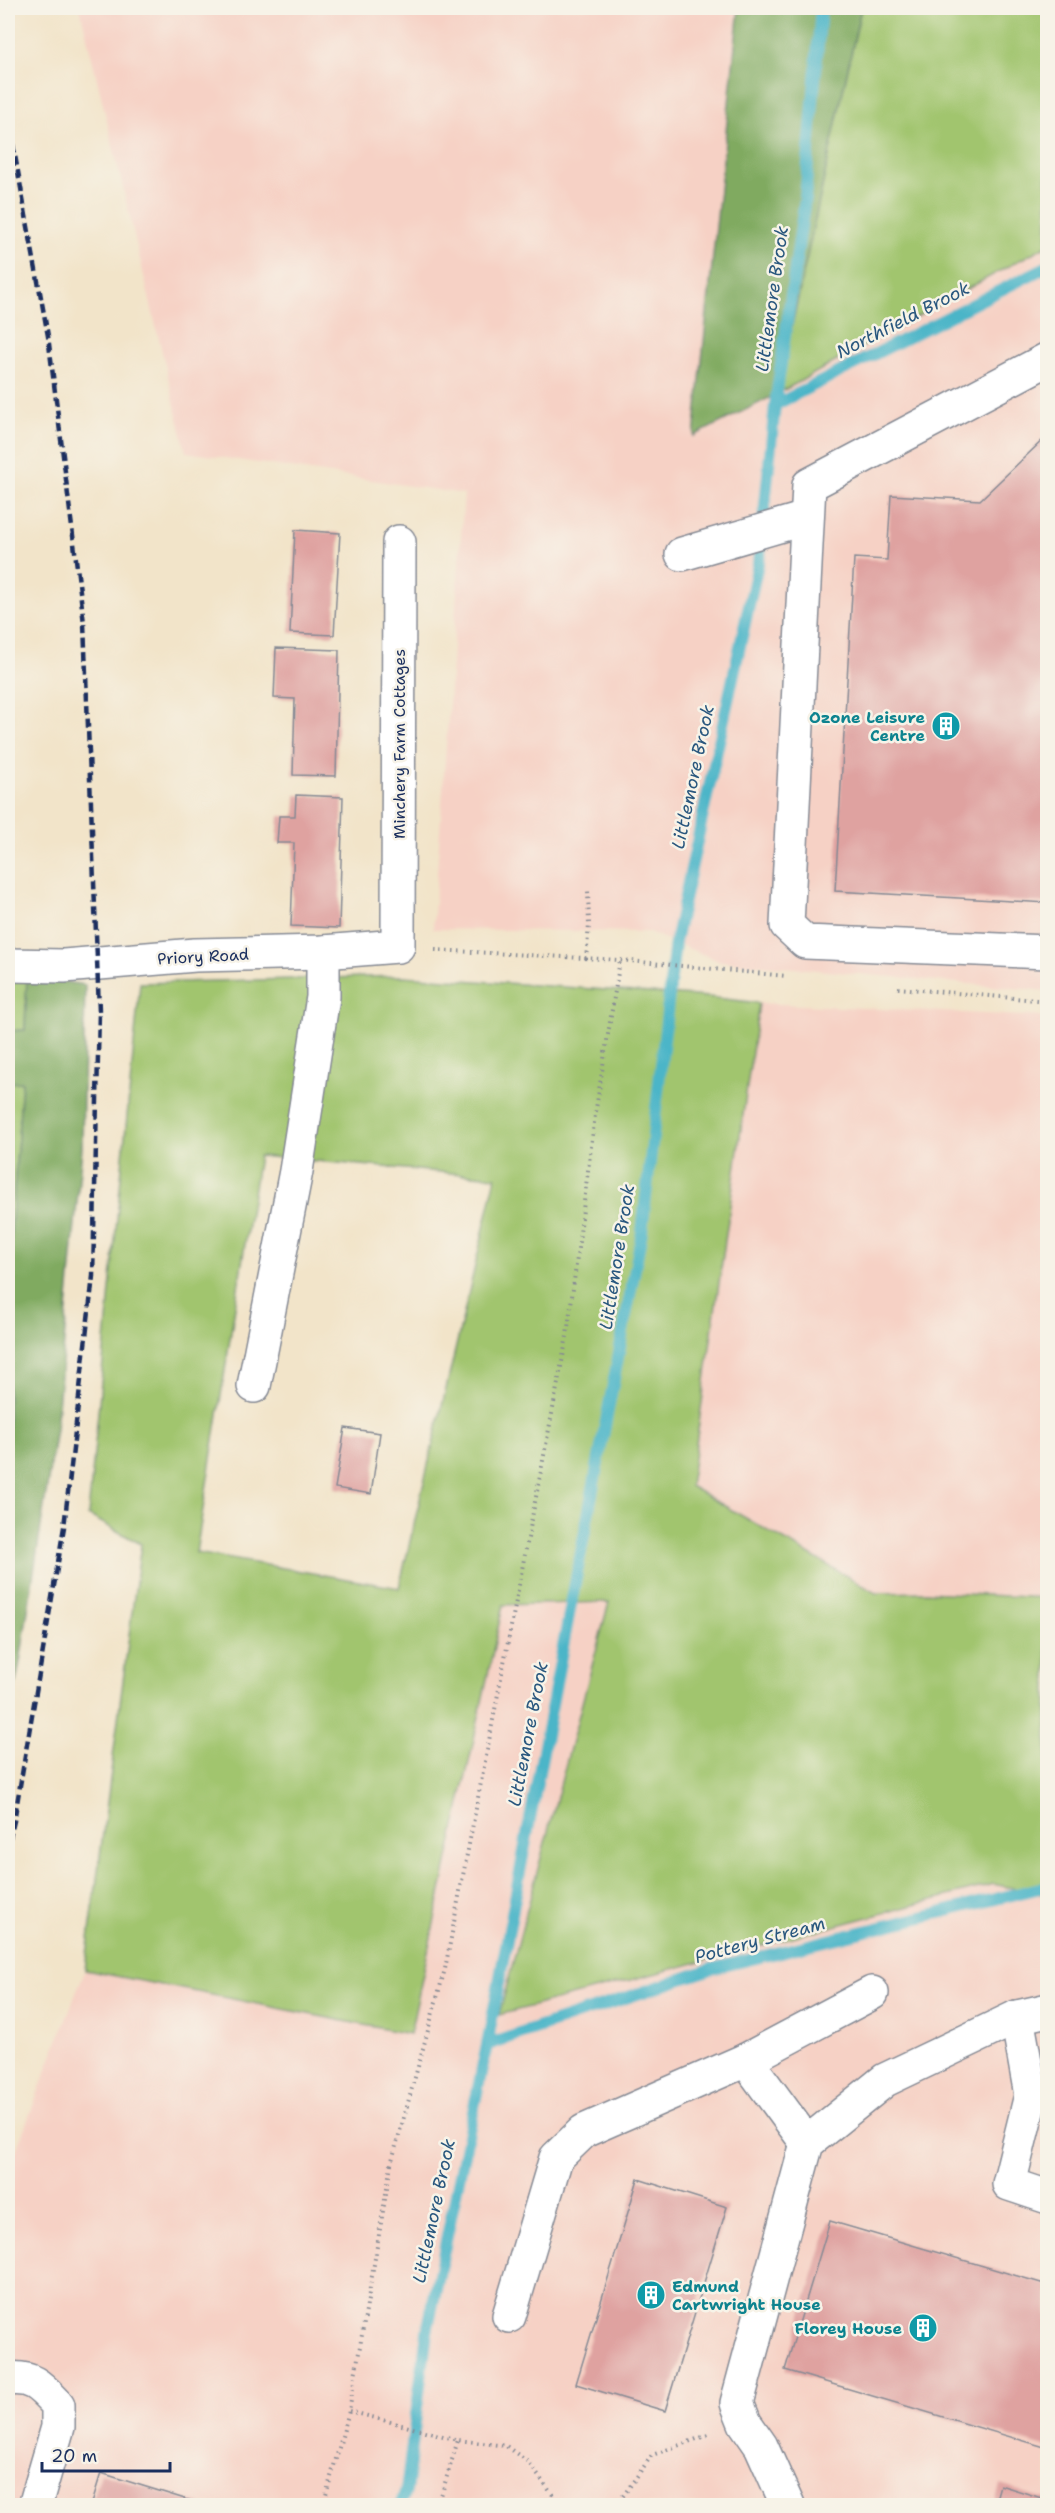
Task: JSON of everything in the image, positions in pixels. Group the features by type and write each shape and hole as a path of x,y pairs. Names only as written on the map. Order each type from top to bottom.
{"street":[{"path":"1047,359 809,485 787,925 805,942 1047,952"},
{"path":"682,554 806,518"},
{"name":"Minchery Farm Cottages","path":"398,946 399,542"},
{"name":"Priory Road","path":"8,965 64,966 195,955 323,952 398,946"},
{"path":"255,1386 296,1171 323,997 323,952"},
{"path":"509,2316 556,2158 584,2131 746,2060 873,1993"},
{"path":"788,2505 761,2446 745,2423 737,2403 807,2143 885,2080 1032,2014 1031,2095 1009,2184 1047,2197"},
{"path":"746,2060 807,2143"},
{"path":"8,2379 23,2377 42,2388 58,2404 58,2427 35,2505"}],"path":[{"path":"586,959 590,925 588,890"},
{"path":"398,946 442,951 620,960 698,967"},
{"path":"323,2505 349,2411 391,2164 445,1969 567,1336 595,1115 620,960"},
{"path":"349,2411 458,2440 506,2446 528,2462 561,2505"},
{"path":"616,2505 652,2455 745,2423"},
{"path":"438,2505 458,2440"}],"shaded area":[{"path":"80,8 739,8 695,436 777,394 1047,245 1047,991 719,961 649,932 433,929 464,494 186,452"},
{"path":"708,997 759,1003 1047,1017 1047,2505 8,2505 8,2171 85,1970 141,1543 399,1587 496,1177"}],"green space":[{"path":"739,8 861,8 777,394 694,436"},
{"path":"861,8 1047,8 1047,245 777,394"},
{"path":"27,976 25,1030 8,1031 8,977"},
{"path":"27,976 85,985 82,1148 56,1429 20,1662 8,1721 8,1273 22,1082 8,1083 8,1031 25,1030"},
{"path":"403,976 708,997 759,1003 690,1486 876,1593 926,1592 1047,1598 1047,1895 993,1884 499,2015 609,1602 503,1605 410,2034 85,1970 141,1544 88,1515 140,983","holes":["259,1156 496,1177 399,1588 196,1553"]},
{"path":"22,1081 8,1273 8,1083"}],"building":[{"name":"Ozone Leisure Centre","path":"1048,435 1048,903 835,891 854,558 887,560 891,495 980,500"},
{"path":"295,530 340,533 334,635 290,633"},
{"path":"276,648 339,650 336,776 293,775 295,699 274,698"},
{"path":"296,795 343,797 339,928 291,926 294,843 277,843 279,816 295,816"},
{"path":"345,1428 380,1433 371,1494 335,1488"},
{"name":"Edmund Cartwright House","path":"638,2179 727,2207 665,2411 576,2384"},
{"name":"Florey House","path":"830,2221 1048,2285 1048,2448 785,2370"},
{"path":"101,2473 201,2504 200,2506 91,2506"},
{"path":"1000,2485 1048,2500 1048,2506 994,2506"}],"waterway":[{"name":"Littlemore Brook","path":"400,2506 406,2491 427,2332 487,2045 642,1232 675,942 760,555 775,405 805,199 821,8"},
{"name":"Northfield Brook","path":"775,405 1048,266"},
{"name":"Pottery Stream","path":"487,2045 711,1969 1048,1886"}],"railway":[{"path":"8,117 48,336 84,623 99,1011 93,1276 64,1527 8,1846"}],"place":[{"name":"Ozone Leisure Centre","path":"946,726"},
{"name":"Edmund Cartwright House","path":"651,2295"},
{"name":"Florey House","path":"923,2328"}]}
